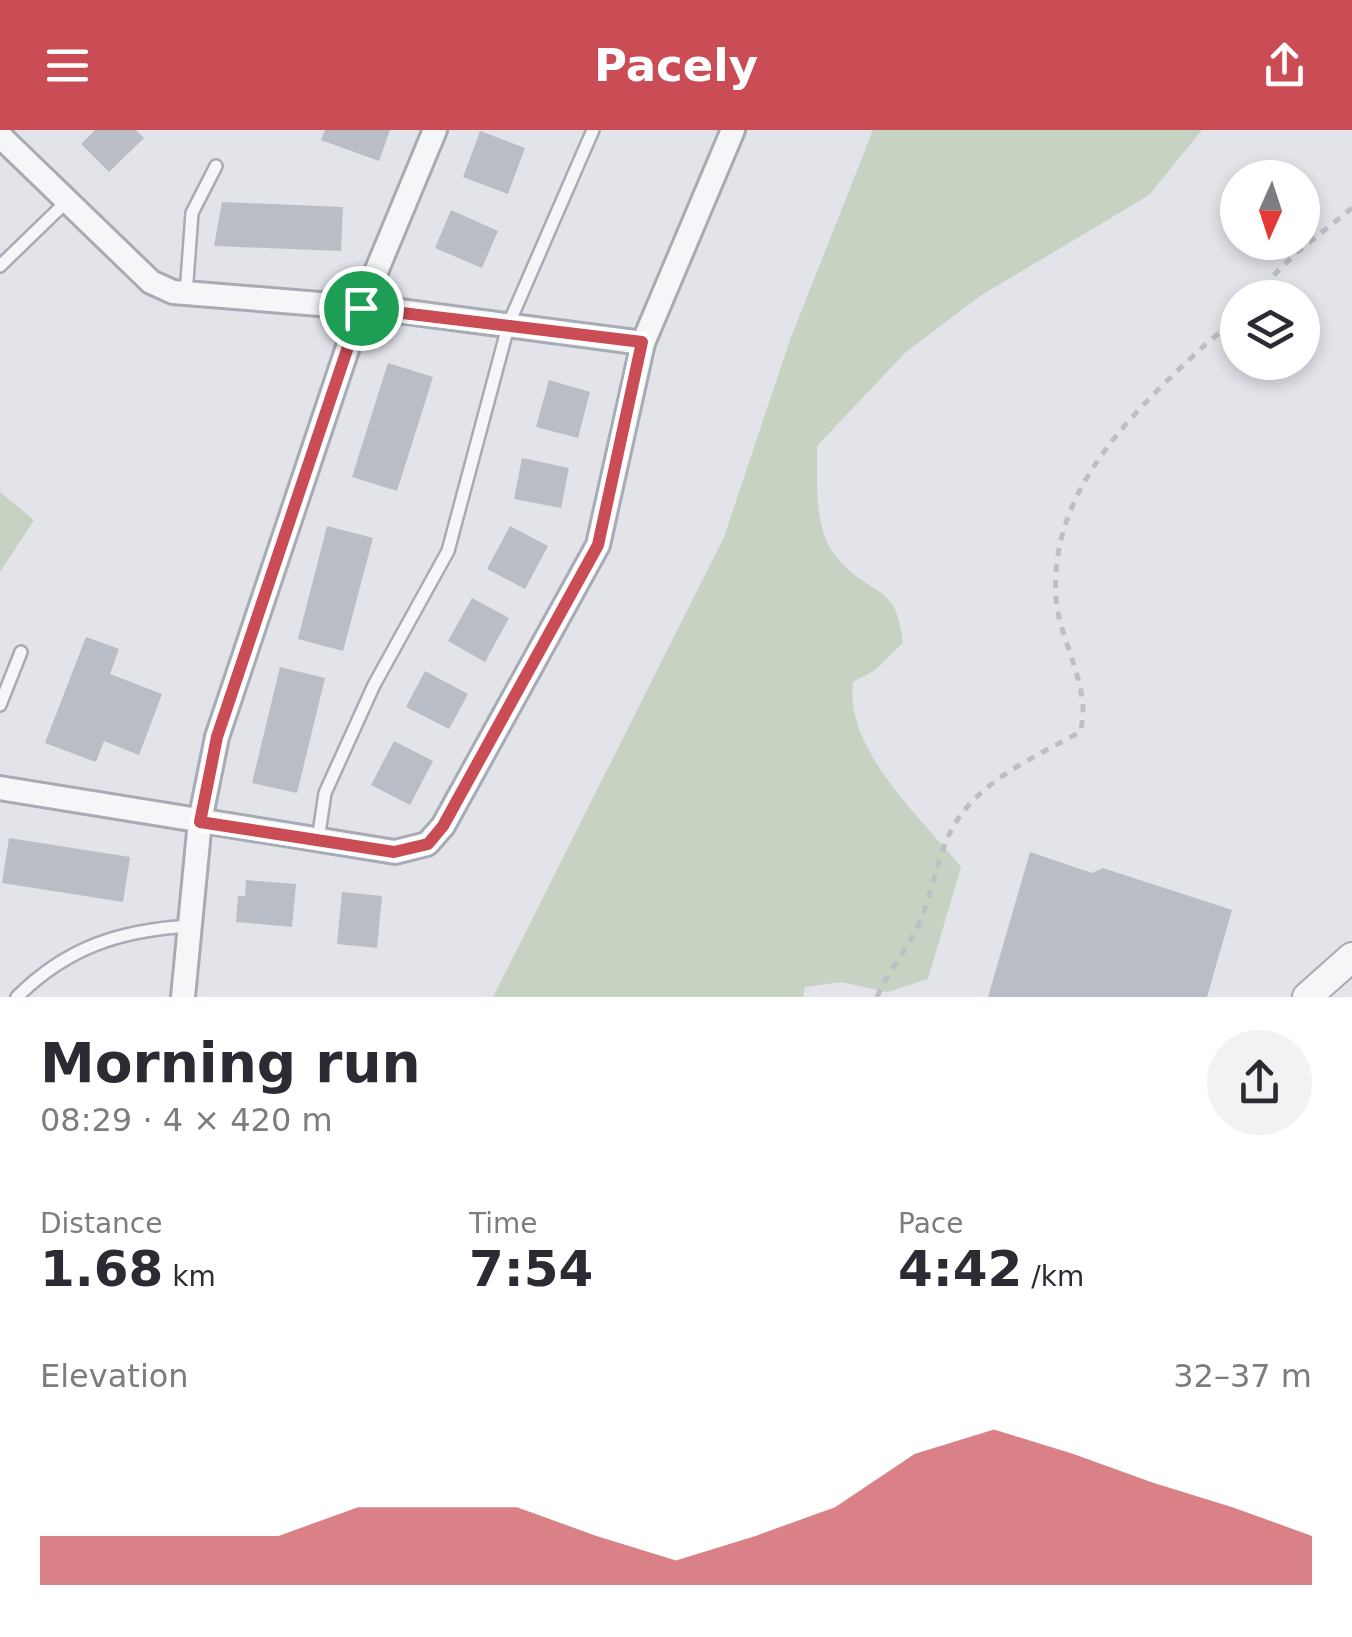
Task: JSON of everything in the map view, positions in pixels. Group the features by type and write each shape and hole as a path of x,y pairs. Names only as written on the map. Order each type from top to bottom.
{"street":[{"path":"183,997 200,822 217,737 361,308 435,130"},
{"path":"0,788 394,852 428,844 443,826 598,545 642,342 733,130"},
{"path":"0,136 151,282 186,294 509,323 642,342"},
{"path":"1308,997 1352,957"}],"lane":[{"path":"318,841 324,793 374,685 448,550 509,323 593,130"},
{"path":"186,294 192,213 216,166"},
{"path":"0,266 65,203"},
{"path":"0,705 21,652"},
{"path":"17,997 44,970 100,940 140,929 190,926"}],"path":[{"path":"1270,280 1352,208"},
{"path":"877,997 911,942 935,889 949,835 1014,765 1080,732 1086,712 1056,601 1054,562 1064,519 1086,475 1220,331"}],"green space":[{"path":"873,130 1202,130 1149,195 980,296 905,353 817,446 818,506 824,535 851,572 889,600 900,623 903,643 875,670 853,682 853,707 860,733 889,781 961,867 928,979 888,992 841,982 805,987 803,997 493,997 724,537 790,340"},
{"path":"0,492 34,520 0,572"}],"building":[{"path":"95,130 136,130 144,138 109,172 81,144"},
{"path":"325,130 390,130 379,161 321,140"},
{"path":"480,131 525,148 508,194 463,177"},
{"path":"222,202 343,207 341,251 214,246"},
{"path":"451,210 498,231 482,268 435,248"},
{"path":"388,363 433,377 397,491 352,477"},
{"path":"549,380 590,392 578,438 536,427"},
{"path":"522,458 569,468 561,508 514,499"},
{"path":"327,526 373,538 343,651 298,639"},
{"path":"510,526 548,546 525,589 487,569"},
{"path":"472,598 509,618 485,662 448,641"},
{"path":"86,637 119,649 110,674 162,694 139,755 104,741 96,762 45,743"},
{"path":"280,667 325,678 297,793 252,783"},
{"path":"425,671 468,694 449,729 406,707"},
{"path":"394,741 433,761 410,805 371,785"},
{"path":"9,838 130,857 123,902 2,883"},
{"path":"1030,852 1092,873 1103,868 1232,910 1207,997 988,997"},
{"path":"246,880 296,884 292,927 236,922 238,896 245,896"},
{"path":"342,892 382,896 377,948 337,944"}],"route":[{"path":"361,308 642,342 598,545 443,826 428,844 394,852 200,822 217,737 361,308"}]}
